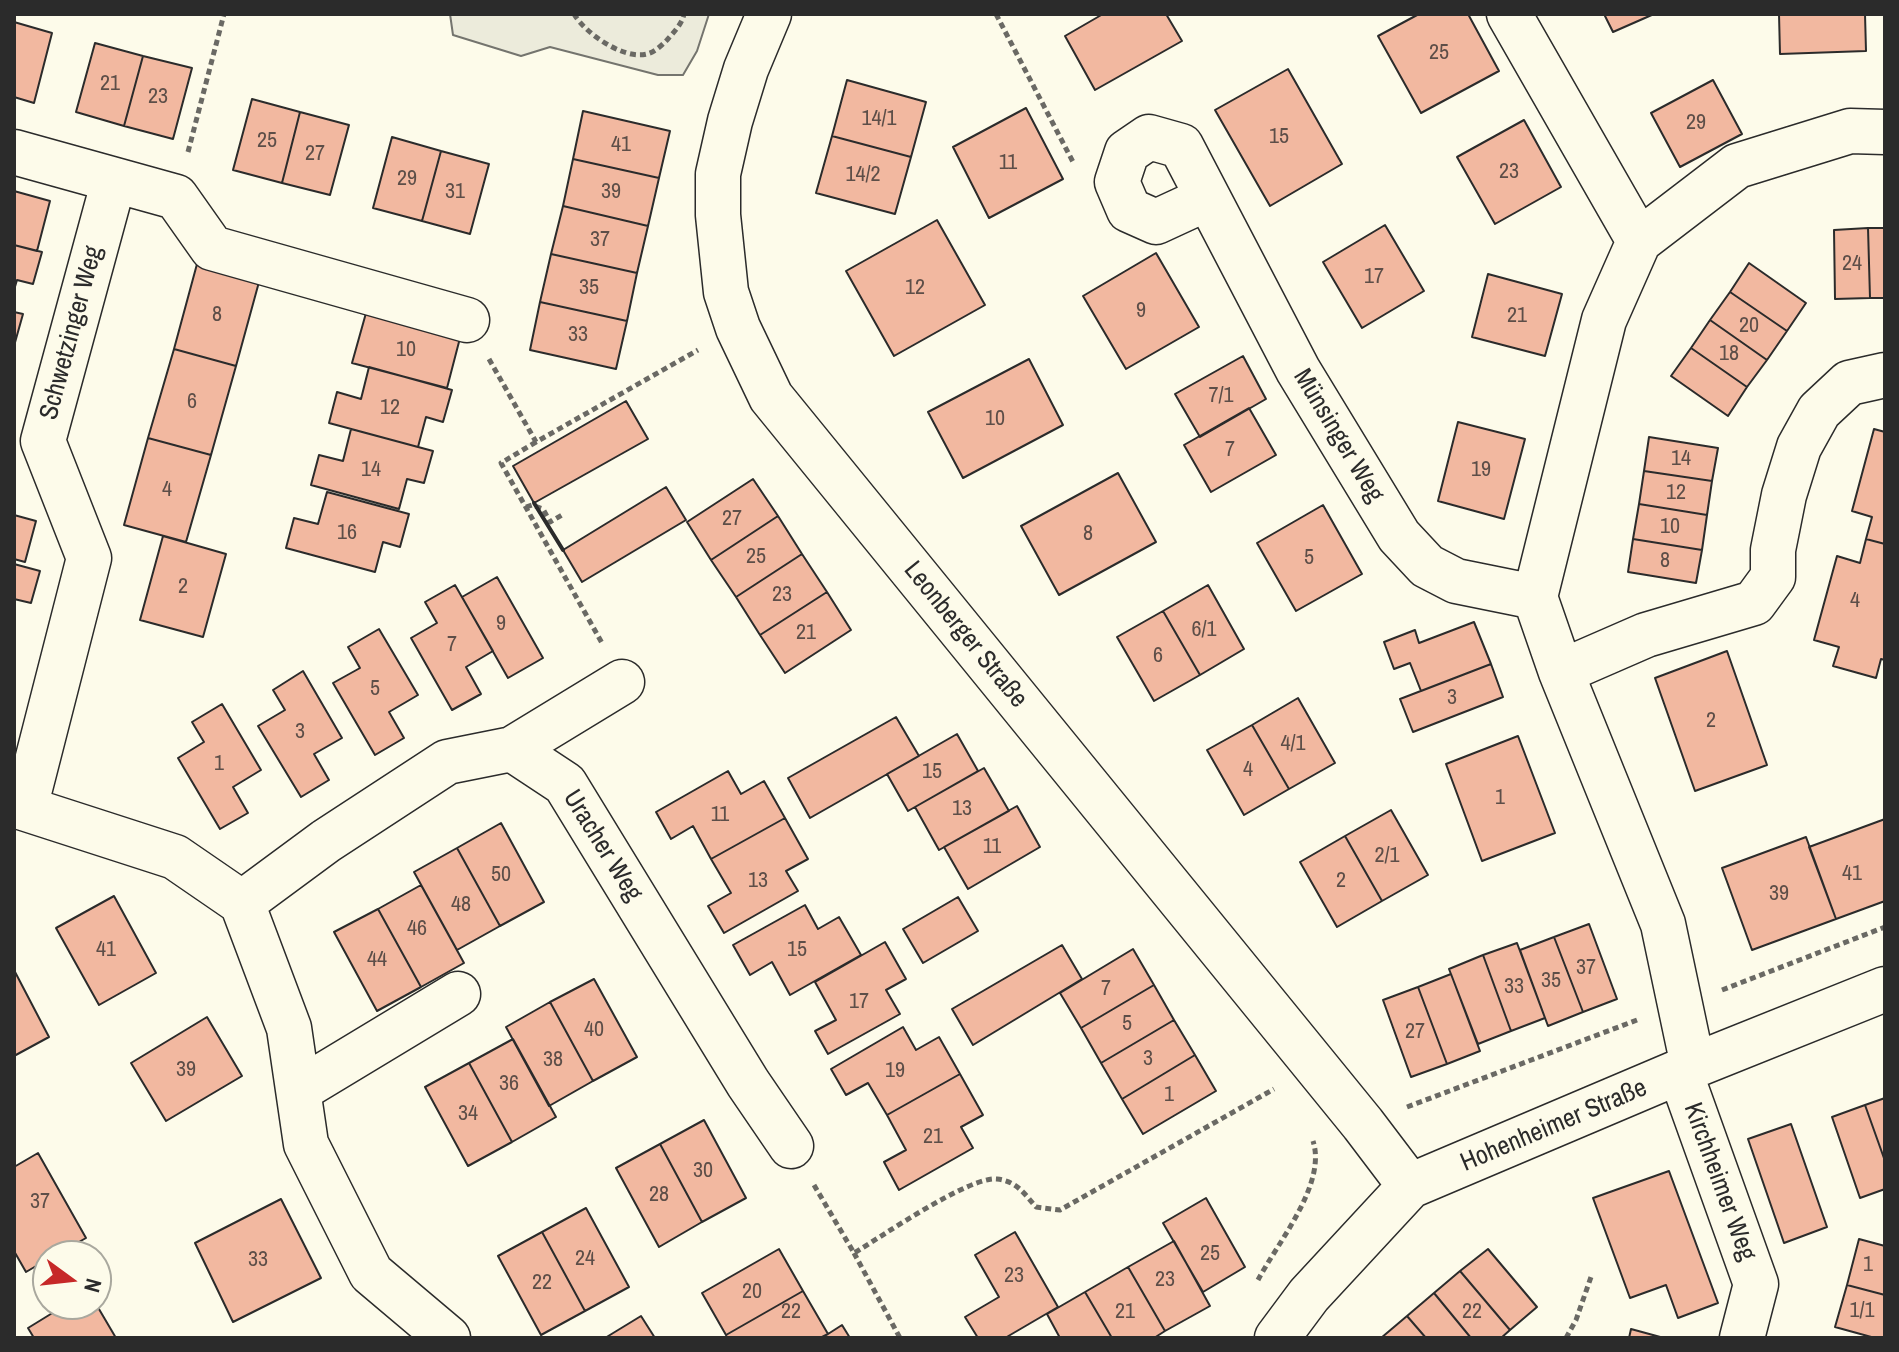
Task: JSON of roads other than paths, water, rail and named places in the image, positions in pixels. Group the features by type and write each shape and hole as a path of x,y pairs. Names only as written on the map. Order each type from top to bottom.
{"street":[{"name":"Leonberger Straße","path":"769,14 742,82 718,174 721,256 726,292 738,328 771,397 1363,1124 1410,1186"},
{"path":"1509,14 1639,241"},
{"path":"1686,1069 1680,1005 1663,924 1561,672 1535,597 1604,320 1639,241 1737,166 1850,131 1885,132"},
{"name":"Münsinger Weg","path":"1208,198 1156,222 1129,210 1117,182 1127,152 1149,137 1181,146 1298,370 1399,536 1427,566 1456,581 1535,597"},
{"path":"14,152 176,197 212,248 467,320"},
{"name":"Schwetzinger Weg","path":"20,806 89,558 43,441 114,180"},
{"path":"1561,672 1646,635 1754,603 1773,577 1773,550 1784,495 1799,447 1819,411 1849,383 1885,375"},
{"path":"242,903 326,841 447,762 512,749 622,682"},
{"name":"Uracher Weg","path":"512,749 565,784 748,1083 791,1146"},
{"path":"20,806 175,857 242,903 289,1028 306,1144 371,1273 448,1338"},
{"name":"Hohenheimer Straße","path":"1277,1338 1309,1295 1410,1186 1885,989"},
{"path":"299,1090 458,994"},
{"name":"Kirchheimer Weg","path":"1686,1069 1756,1284 1742,1338"}]}
